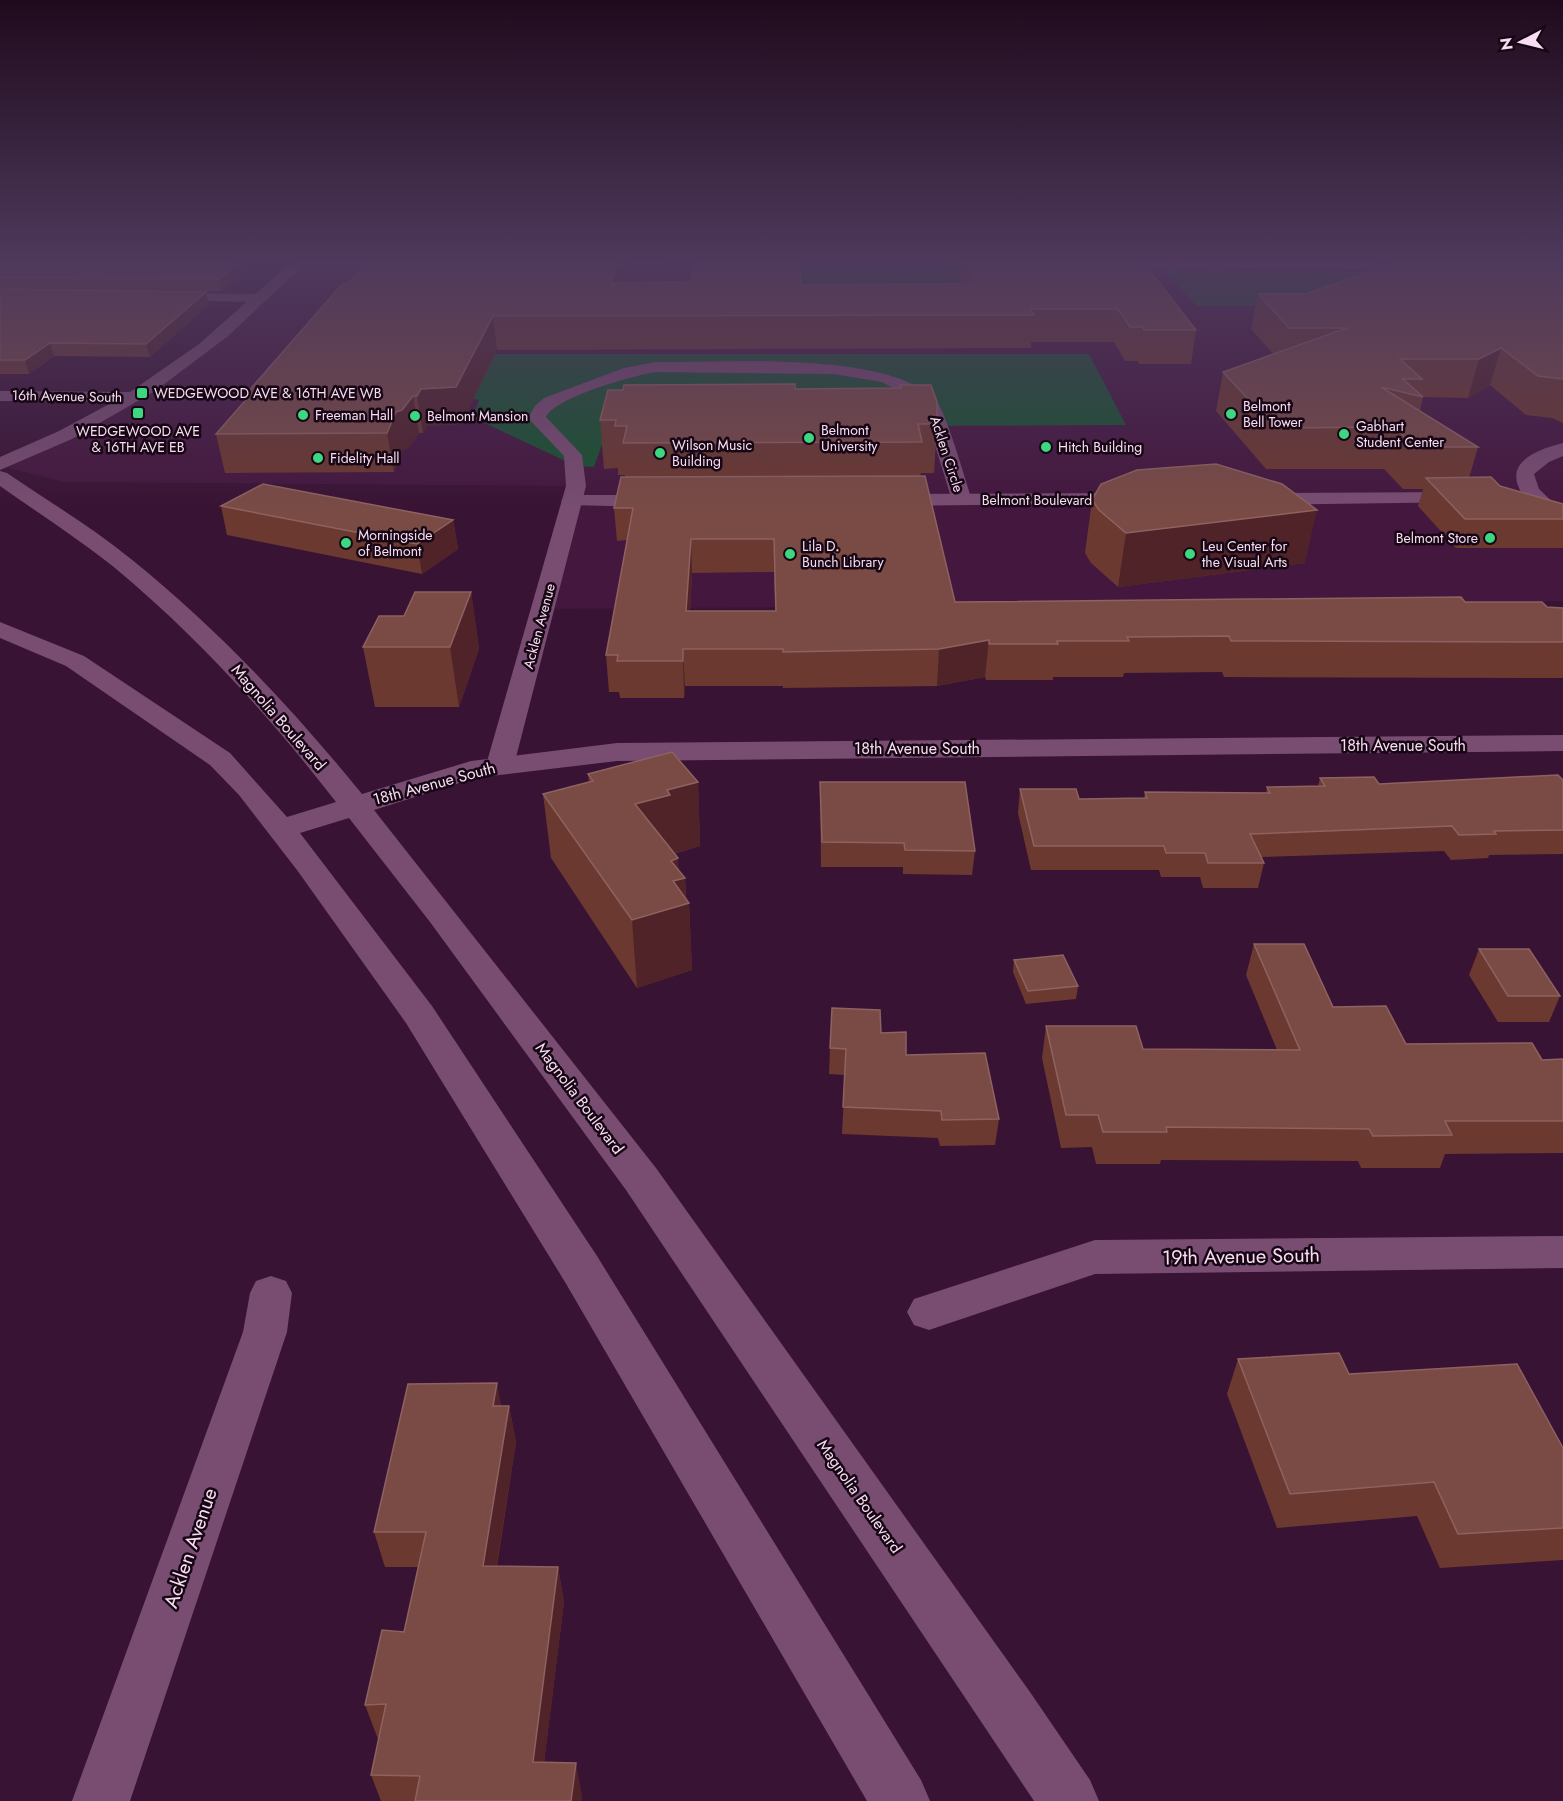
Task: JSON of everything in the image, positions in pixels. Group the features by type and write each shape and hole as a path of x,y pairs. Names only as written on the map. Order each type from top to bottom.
{"main road":[{"path":"0,464 62,436 134,397 171,373 208,342"},
{"name":"16th Avenue South","path":"0,396 134,397"},
{"path":"1563,450 1534,462 1523,474 1526,488 1563,524"},
{"name":"Magnolia Boulevard","path":"0,477 121,562 168,602 232,663 297,733 442,915 641,1179 1011,1712 1069,1801"},
{"path":"574,493 677,501"},
{"path":"1241,499 1534,497"},
{"name":"Belmont Boulevard","path":"867,500 1163,499"},
{"path":"0,629 75,661 220,759 249,789 281,829 419,1015 587,1279 900,1801"},
{"name":"18th Avenue South","path":"281,829 430,781 500,765 587,755 685,750 1563,743"}],"street":[{"name":"Acklen Circle","path":"574,493 573,454 537,418 541,410 556,399 647,368 681,365 826,368 886,377 916,392 931,405 962,500"},
{"name":"Acklen Avenue","path":"500,765 574,493"},
{"name":"19th Avenue South","path":"929,1312 1095,1257 1563,1252"},
{"name":"Acklen Avenue","path":"101,1801 265,1332 271,1293"}],"shaded area":[{"name":"Belmont University","path":"207,342 1563,342 1563,601 543,609 575,486 64,482 0,466 171,373"}],"green space":[{"path":"482,354 1089,354 1126,425 608,427 594,467 576,466 472,417 479,400 460,395"}],"building":[{"path":"0,342 148,342 146,344 50,343 25,360 0,360"},
{"path":"291,342 479,342 456,387 421,389 402,410 396,412 387,433 216,434 251,394 246,394"},
{"path":"1307,342 1563,342 1563,379 1538,376 1501,348 1479,359 1400,359 1422,379 1403,379 1423,397 1381,387 1478,447 1414,447 1395,427 1275,428 1223,372"},
{"path":"795,384 795,389 901,388 900,385 931,385 937,402 937,424 918,424 922,442 623,443 627,426 615,426 616,420 600,420 608,390 623,390 624,385"},
{"path":"1216,464 1282,484 1317,510 1126,533 1099,510 1092,500 1101,484 1137,470"},
{"path":"925,476 955,602 1461,597 1465,602 1542,602 1547,607 1563,608 1563,642 1231,641 1229,636 1127,637 1129,641 1057,641 1058,644 989,644 989,640 939,649 783,652 783,649 683,649 683,661 617,661 618,655 606,655 633,508 614,508 621,477","holes":["691,539 774,539 776,611 686,611"]},
{"path":"1491,477 1500,486 1563,504 1563,519 1465,519 1426,478"},
{"path":"263,484 453,520 417,544 221,506"},
{"path":"415,592 471,592 450,647 363,647 379,616 404,616"},
{"path":"672,752 698,782 667,790 670,795 635,804 678,858 671,861 685,878 673,881 689,903 632,920 543,794 593,781 588,774"},
{"path":"1558,775 1563,780 1563,830 1494,831 1496,834 1459,835 1452,826 1250,834 1264,863 1208,863 1205,853 1166,853 1164,846 1034,846 1020,789 1076,789 1079,799 1147,798 1145,792 1270,793 1267,787 1325,786 1320,778 1374,777 1379,784"},
{"path":"820,782 965,782 975,851 905,850 904,843 822,842"},
{"path":"1254,944 1304,944 1333,1007 1386,1006 1406,1044 1532,1043 1542,1060 1563,1059 1563,1121 1445,1121 1452,1135 1373,1136 1369,1129 1166,1127 1167,1132 1103,1132 1098,1115 1066,1115 1046,1026 1136,1026 1143,1049 1300,1050"},
{"path":"1479,949 1529,949 1560,996 1508,996"},
{"path":"1063,955 1078,986 1028,991 1014,960"},
{"path":"832,1008 880,1010 881,1033 906,1032 906,1055 985,1053 999,1119 942,1120 941,1111 843,1107 846,1049 830,1048"},
{"path":"1339,1353 1349,1374 1517,1364 1563,1448 1563,1528 1458,1534 1434,1482 1290,1494 1238,1359"},
{"path":"497,1383 493,1406 509,1406 483,1566 558,1567 533,1762 576,1763 571,1801 415,1801 420,1776 371,1775 386,1704 365,1705 382,1630 404,1632 426,1532 374,1532 408,1384"}],"place":[{"name":"WEDGEWOOD AVE & 16TH AVE WB","path":"142,393"},
{"name":"WEDGEWOOD AVE & 16TH AVE EB","path":"138,413"},
{"name":"Belmont Bell Tower","path":"1231,414"},
{"name":"Freeman Hall","path":"303,415"},
{"name":"Belmont Mansion","path":"415,416"},
{"name":"Gabhart Student Center","path":"1344,434"},
{"name":"Belmont University","path":"809,438"},
{"name":"Hitch Building","path":"1046,447"},
{"name":"Wilson Music Building","path":"660,453"},
{"name":"Fidelity Hall","path":"318,458"},
{"name":"Belmont Store","path":"1490,538"},
{"name":"Morningside of Belmont","path":"346,543"},
{"name":"Lila D. Bunch Library","path":"790,554"},
{"name":"Leu Center for the Visual Arts","path":"1190,554"}]}
